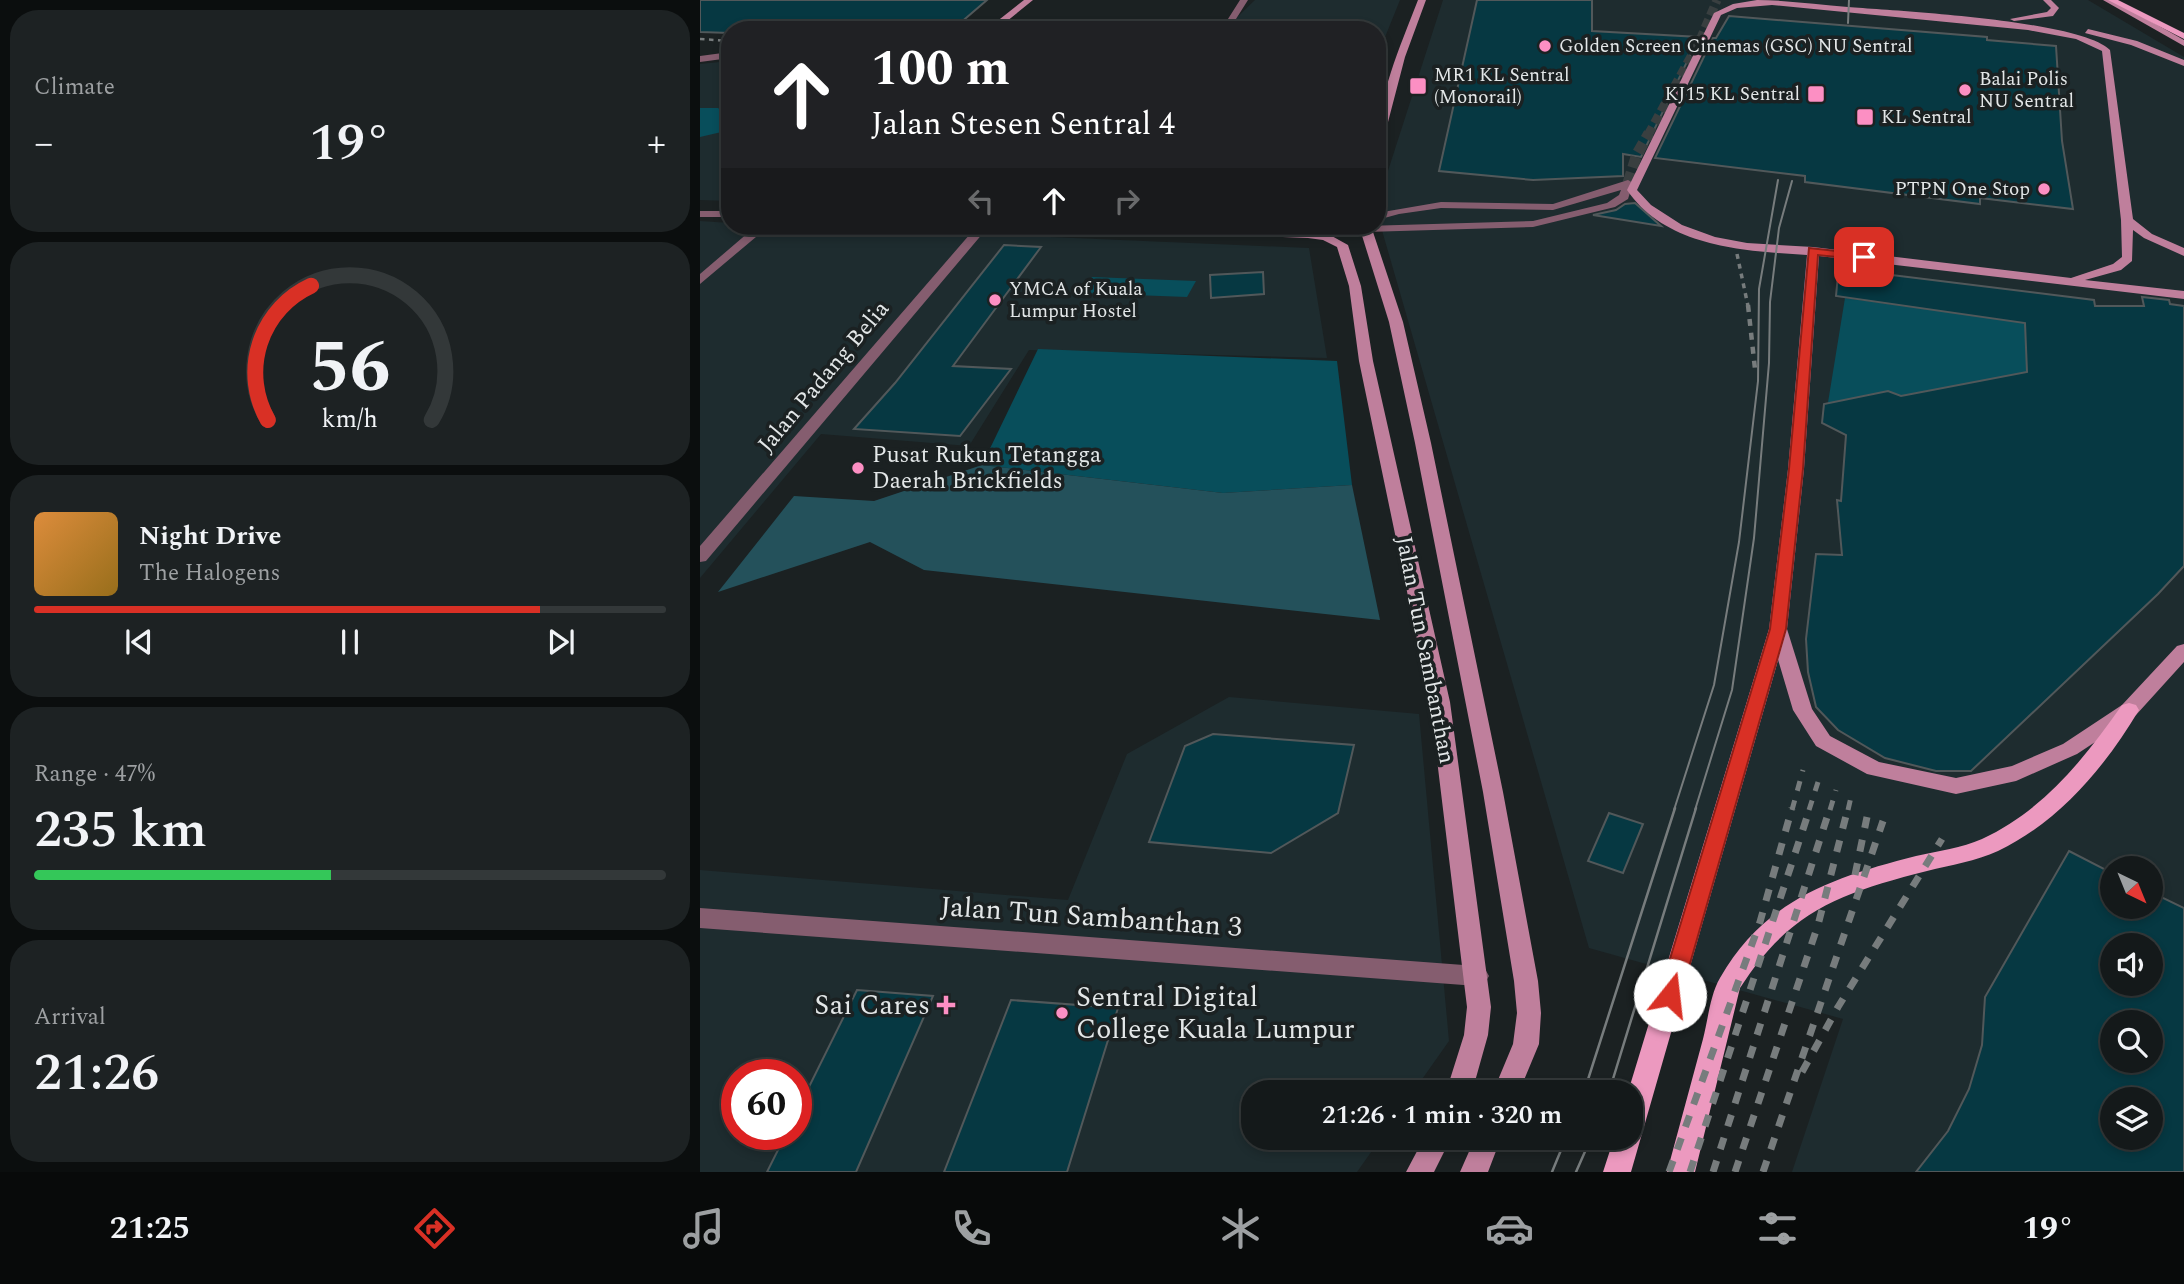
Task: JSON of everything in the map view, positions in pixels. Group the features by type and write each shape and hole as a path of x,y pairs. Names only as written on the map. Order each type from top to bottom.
{"main road":[{"path":"2109,0 2184,33"},
{"path":"2159,31 2184,45"},
{"path":"1643,1085 1778,629"},
{"path":"1681,1172 1729,985 1744,959 1766,934 1796,908 1837,887 1992,844 2042,813 2068,791 2096,758 2129,710"},
{"path":"1617,1172 1624,1150"}],"street":[{"path":"1002,21 1029,0"},
{"path":"1231,21 1244,0"},
{"path":"1386,112 1401,57 1422,0"},
{"path":"1753,0 1769,4"},
{"path":"1796,6 1819,4 2018,19 2050,14 2055,8 2047,0"},
{"path":"2109,0 2159,31"},
{"path":"2127,0 2184,33"},
{"path":"1386,224 1532,224 1611,205 1624,197 1718,13 1736,6 1796,6 1987,21 2094,33 2134,43 2184,63"},
{"path":"1939,18 2063,34 2104,46 2127,220 2128,258 2117,267 2067,281"},
{"path":"700,59 721,56"},
{"path":"1386,216 1397,210 1433,205 1560,206 1601,189 1629,186"},
{"path":"1629,186 1638,200 1658,217 1711,240 2184,295"},
{"path":"700,214 721,214"},
{"path":"2127,220 2148,236 2184,252"},
{"path":"700,280 752,235"},
{"name":"Jalan Padang Belia","path":"700,558 975,235"},
{"name":"Jalan Tun Sambanthan","path":"1314,235 1326,237 1342,245 1355,286 1366,361 1440,702 1479,1007 1476,1035 1463,1080"},
{"name":"Jalan Tun Sambanthan","path":"1372,235 1396,322 1423,443 1493,792 1526,981 1528,1029 1511,1080"},
{"path":"1813,251 1796,469 1778,629 1803,709 1823,741 1874,769 1956,786 2016,773 2070,749 2129,710 2184,650"},
{"name":"Jalan Tun Sambanthan 3","path":"700,918 1477,976"},
{"path":"1420,1172 1432,1150"},
{"path":"1474,1172 1483,1150"}],"shaded area":[{"path":"1255,0 1400,0 1386,35 1386,21 1233,21"},
{"name":"KL Sentral","path":"1443,0 2088,0 2184,57 2184,1172 1792,1172 1843,1019 1589,948 1383,235 1386,235 1386,177"},
{"path":"721,62 721,201 700,200 700,64"},
{"path":"700,108 718,108 721,110 721,132 700,137"},
{"path":"700,221 721,222 721,235 1006,235 1309,248 1327,358 1029,350 969,446 821,434 700,578"},
{"path":"1092,277 1196,281 1187,297 1081,293"},
{"path":"1845,298 2062,328 2027,372 1901,396 1888,391 1851,399 1844,431 1831,428 1825,421"},
{"path":"1038,349 1337,361 1352,485 1223,493 982,465"},
{"path":"982,465 1223,493 1352,485 1380,620 924,570 870,542 718,592 794,496 874,501"},
{"path":"1229,697 1419,714 1449,1041 1421,1080 1241,1080 1241,1150 1373,1150 1357,1172 700,1172 700,870 1068,900 1127,754"}],"building":[{"path":"700,0 987,0 962,21 721,21 721,33 700,32"},
{"path":"1477,0 1592,0 1592,31 1699,37 1641,157 1623,154 1623,176 1533,180 1439,171"},
{"name":"KL Sentral","path":"1729,16 1987,37 1987,40 2056,46 2062,141 2073,209 1980,198 1980,204 1805,182 1805,176 1655,158 1713,38 1716,38"},
{"path":"1635,203 1661,226 1593,215 1616,210 1625,204"},
{"path":"1004,245 1041,247 953,366 1011,369 960,436 854,429 895,383"},
{"path":"1851,270 2094,300 2095,306 2144,306 2142,297 2169,300 2170,304 2184,306 2184,566 2158,594 1971,771 1936,771 1885,758 1838,730 1816,707 1808,672 1806,639 1816,554 1842,555 1837,500 1841,501 1846,435 1822,423 1824,404 1888,391 1901,396 2027,372 2025,323 1836,296 1838,275"},
{"path":"1263,272 1264,294 1211,298 1210,275"},
{"path":"1213,734 1354,745 1338,813 1271,853 1149,842 1185,746"},
{"path":"1609,813 1643,824 1623,873 1588,861"},
{"path":"2069,851 2100,867 2100,919 2163,919 2163,898 2184,908 2184,1172 1916,1172 1948,1131 1969,1089 1982,1045 1985,997"},
{"path":"857,990 933,996 856,1172 767,1172 778,1150 812,1150 812,1081"},
{"path":"1011,1000 1118,1008 1067,1172 944,1172"}],"tunnel":[{"path":"1648,135 1700,40 1717,0"},
{"path":"1628,183 1637,154 1649,133"}],"tram line":[{"path":"1848,23 1849,0"},
{"path":"1674,810 1714,685 1739,542 1758,381 1759,289 1778,180"},
{"path":"1695,810 1732,690 1754,538 1769,363 1770,302 1779,228 1792,181"},
{"path":"1588,1080 1675,808"},
{"path":"1613,1080 1696,808"},
{"path":"1552,1172 1561,1150"},
{"path":"1576,1172 1586,1150"}],"railway":[{"path":"700,39 721,40"},
{"path":"1737,254 1748,306"},
{"path":"1748,305 1755,369"},
{"path":"1792,810 1803,770"},
{"path":"1809,810 1818,782"},
{"path":"1830,810 1836,790"},
{"path":"1848,810 1851,797"},
{"path":"1669,1172 1760,922 1792,808"},
{"path":"1690,1172 1810,808"},
{"path":"1713,1172 1830,808"},
{"path":"1735,1172 1818,925 1848,808"},
{"path":"1855,875 1867,817"},
{"path":"1763,1172 1883,821"},
{"path":"1802,1072 1838,1007 1942,839"}],"place":[{"name":"Golden Screen Cinemas (GSC) NU Sentral","path":"1545,46"},
{"name":"MR1 KL Sentral (Monorail)","path":"1418,86"},
{"name":"Balai Polis NU Sentral","path":"1965,90"},
{"name":"KJ15 KL Sentral","path":"1816,94"},
{"name":"KL Sentral","path":"1865,117"},
{"name":"PTPN One Stop","path":"2044,189"},
{"name":"YMCA of Kuala Lumpur Hostel","path":"995,300"},
{"name":"Pusat Rukun Tetangga Daerah Brickfields","path":"858,468"},
{"name":"Sai Cares","path":"946,1005"},
{"name":"Sentral Digital College Kuala Lumpur","path":"1062,1013"}],"route":[{"path":"1670,995 1778,629 1796,469 1813,251 1864,257"}]}
